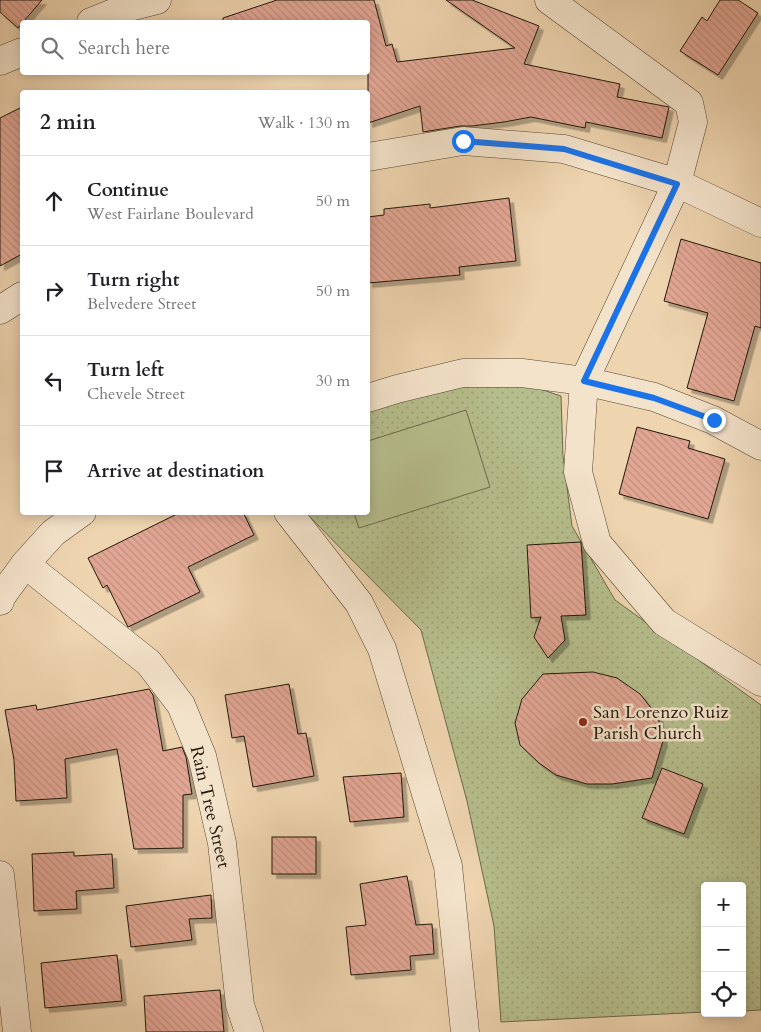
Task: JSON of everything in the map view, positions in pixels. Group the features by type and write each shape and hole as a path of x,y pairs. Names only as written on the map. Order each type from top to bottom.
{"street":[{"path":"96,20 126,8 157,0"},
{"path":"549,0 688,103 694,122 677,184 584,381 578,472 597,543 664,622 761,682"},
{"path":"0,61 20,53"},
{"path":"370,158 463,141 564,149 677,184 761,223"},
{"path":"0,310 20,297"},
{"path":"370,397 463,373 522,373 584,381 654,398 714,420 761,446"},
{"path":"0,598 25,564 53,533 78,515"},
{"path":"290,515 359,603 382,649 448,866 465,1032"},
{"name":"Rain Tree Street","path":"25,564 149,663 182,705 202,756 222,843 240,1005 249,1032"},
{"path":"0,875 17,1032"}],"green space":[{"path":"513,380 561,396 563,456 572,526 615,600 761,705 761,1010 746,1011 746,882 701,882 701,1012 501,1022 494,926 467,801 421,630 308,515 370,515 370,406 405,387"},
{"path":"466,410 490,487 359,528 355,515 370,515 370,440"}],"building":[{"path":"0,0 42,0 25,20 20,20 18,28 0,12"},
{"path":"277,0 374,0 386,46 392,44 397,62 515,48 446,0 472,0 539,26 524,64 620,84 617,97 669,107 662,138 586,122 585,128 531,117 423,132 420,106 370,122 368,75 370,75 370,20 223,20 223,18"},
{"path":"720,0 738,0 758,13 718,75 680,51 702,17 707,21"},
{"path":"20,108 20,255 0,266 0,118"},
{"path":"509,198 516,261 459,267 460,275 370,283 370,217 384,215 384,209 430,204 430,208"},
{"path":"681,239 761,263 761,328 755,326 734,401 687,388 708,313 664,301"},
{"path":"637,427 690,441 688,448 725,459 708,519 619,494"},
{"path":"175,515 244,515 254,535 188,567 200,592 128,627 107,585 103,588 88,558"},
{"path":"581,542 586,615 561,616 565,640 548,658 534,637 541,617 531,618 527,545"},
{"path":"593,672 617,678 640,694 658,717 663,741 652,778 612,784 587,784 556,775 539,763 520,745 515,723 522,699 543,674"},
{"path":"289,684 298,734 306,733 314,776 253,787 244,736 232,738 225,695"},
{"path":"149,689 153,695 163,751 182,747 186,757 192,794 183,795 183,848 134,849 117,749 65,759 67,798 16,801 14,760 5,710 36,705 37,710"},
{"path":"662,768 703,784 684,834 642,818"},
{"path":"401,773 404,817 350,822 343,777"},
{"path":"272,837 316,837 316,874 272,874"},
{"path":"74,852 74,856 112,854 114,888 76,891 77,909 34,911 32,854"},
{"path":"407,876 416,925 432,924 434,954 410,956 411,970 351,975 346,927 366,925 360,884"},
{"path":"211,895 212,918 189,919 192,940 131,947 126,906"},
{"path":"117,955 122,1001 45,1008 41,963"},
{"path":"220,990 224,1032 146,1032 144,996"}],"place":[{"name":"San Lorenzo Ruiz Parish Church","path":"583,722"}],"route":[{"path":"463,141 564,149 677,184 584,381 654,398 714,420"}]}
